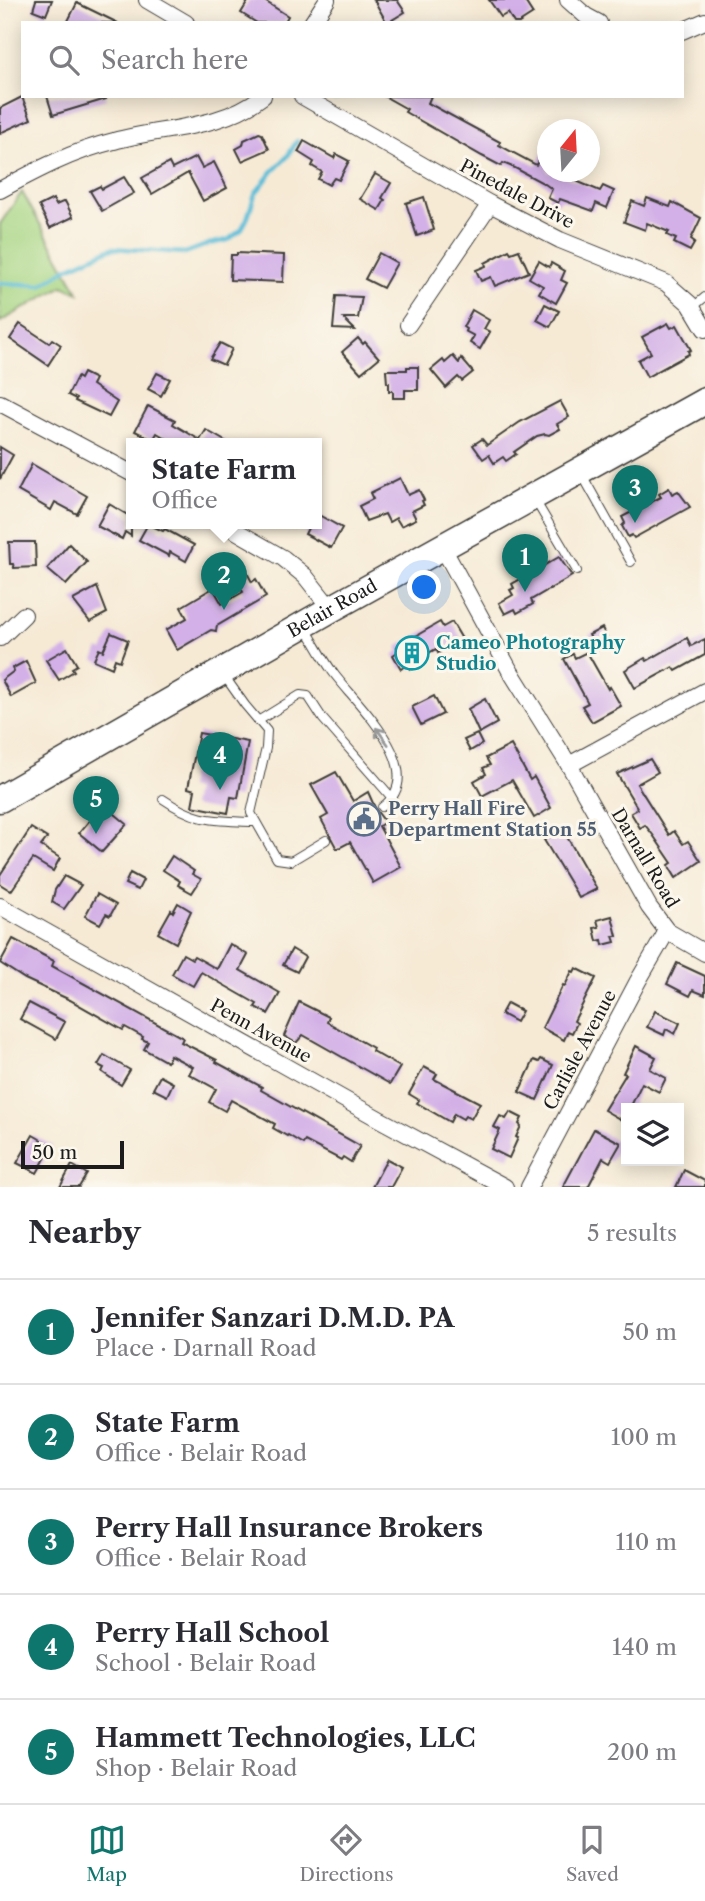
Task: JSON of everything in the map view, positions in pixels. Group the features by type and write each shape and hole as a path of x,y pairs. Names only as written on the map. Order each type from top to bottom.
{"highway":[{"name":"Belair Road","path":"0,799 331,609 705,401"}],"street":[{"path":"147,0 183,21"},
{"path":"313,21 327,0"},
{"path":"568,0 595,21"},
{"path":"684,30 705,21"},
{"path":"0,190 52,162 89,148 211,122 247,108 260,98"},
{"name":"Pinedale Drive","path":"306,98 490,204 560,240 666,283 699,303 705,329"},
{"path":"408,325 490,204"},
{"path":"0,403 126,470"},
{"path":"232,529 283,558 305,576 331,609"},
{"name":"Darnall Road","path":"443,548 509,669 569,765 642,895 667,931 705,953"},
{"path":"0,638 24,615"},
{"path":"569,765 705,691"},
{"name":"Penn Avenue","path":"0,906 505,1187"},
{"name":"Carlisle Avenue","path":"529,1187 667,931"}],"lane":[{"path":"580,471 631,562"},
{"path":"534,498 577,572"},
{"path":"304,625 332,671 396,755 399,779 393,799 382,807"},
{"path":"222,672 267,731 266,748 251,813 254,822 277,859 291,862 326,840"},
{"path":"258,721 300,695 308,696 323,719 393,799"},
{"path":"163,799 183,813 202,820 254,822"}],"green space":[{"path":"22,192 79,293 63,286 0,322 0,224"}],"building":[{"path":"36,0 52,0 46,15 33,10"},
{"path":"249,0 263,0 288,16 285,21 254,21 241,13"},
{"path":"374,0 397,0 405,12 386,21"},
{"path":"489,0 524,0 533,14 522,21 513,21 508,13 501,17"},
{"path":"77,3 114,21 68,21"},
{"path":"22,98 31,119 0,133 0,108"},
{"path":"48,98 106,99 53,115"},
{"path":"388,98 430,98 428,103 500,142 499,145 537,163 537,180 503,163 501,166 405,112 407,109"},
{"path":"259,133 269,149 242,161 236,149 243,145 244,140"},
{"path":"304,141 334,158 336,154 349,161 339,180 334,178 329,185 318,179 322,172 312,166 314,162 298,152"},
{"path":"196,157 202,168 214,162 227,188 203,201 188,173 152,194 142,178 169,163 172,169"},
{"path":"375,174 391,183 382,198 385,200 379,210 360,199"},
{"path":"124,177 134,193 102,211 90,191 100,186 102,189"},
{"path":"541,182 578,182 600,191 603,186 614,191 607,208 596,203 593,211 560,199 558,203 548,198 552,189"},
{"path":"424,197 434,230 417,236 406,203"},
{"path":"647,198 670,207 672,202 701,218 691,239 695,242 690,251 674,243 676,239 667,235 669,232 647,223 645,230 624,222 632,201 644,206"},
{"path":"53,199 56,205 65,201 73,217 50,228 39,206"},
{"path":"509,250 511,253 519,250 529,272 495,286 491,277 481,281 476,270"},
{"path":"379,253 397,263 383,288 365,279"},
{"path":"231,255 284,255 283,282 230,280"},
{"path":"539,261 549,267 551,263 565,271 561,280 567,283 556,303 539,293 543,286 529,278"},
{"path":"336,296 362,297 358,318 343,318 355,330 333,329"},
{"path":"545,304 559,311 550,327 537,320"},
{"path":"472,310 489,320 484,329 490,332 480,349 470,343 474,336 463,327"},
{"path":"668,323 671,328 677,325 691,350 688,351 689,354 647,377 638,360 651,353 642,337"},
{"path":"20,324 49,343 52,339 61,345 48,365 10,339"},
{"path":"358,338 379,358 361,373 342,352"},
{"path":"220,343 232,349 224,365 210,359"},
{"path":"453,356 459,363 461,358 473,372 462,381 458,377 446,388 431,370"},
{"path":"407,367 418,367 418,390 405,390 405,398 393,398 393,391 389,391 387,383 386,370 407,370"},
{"path":"83,373 95,379 92,385 117,402 109,417 68,395 77,377 80,379"},
{"path":"157,373 170,379 161,396 148,389"},
{"path":"560,401 569,417 557,424 560,429 549,435 537,436 506,461 503,457 494,463 489,455 483,459 473,445 482,439 487,445 520,422"},
{"path":"148,406 175,420 173,424 197,438 166,438 157,433 154,438 149,438 135,431"},
{"path":"206,430 220,438 201,438"},
{"path":"0,447 13,455 0,479"},
{"path":"32,464 87,496 77,514 55,502 51,510 18,491"},
{"path":"400,478 408,495 419,490 424,500 424,505 412,511 416,519 401,526 396,518 389,522 385,514 366,521 359,506 373,499 370,493"},
{"path":"669,488 672,494 678,491 690,507 634,538 632,535 628,537 622,526 625,523 622,517 661,497 659,494"},
{"path":"109,504 126,514 126,529 131,529 131,536 125,532 122,539 97,526"},
{"path":"322,517 342,528 331,548 305,534 308,529 322,529"},
{"path":"145,529 165,529 194,545 186,561 170,552 169,556 139,540"},
{"path":"9,542 35,542 36,567 14,568 13,564 10,564"},
{"path":"69,544 87,562 66,585 47,569"},
{"path":"559,557 572,576 531,600 533,604 517,613 515,609 505,614 499,603 513,595 510,590 514,588 512,584"},
{"path":"246,571 252,582 256,579 266,597 217,626 216,631 211,630 177,650 166,630 187,618 181,607 213,588 222,604 243,592 234,577"},
{"path":"97,587 107,613 90,622 73,600"},
{"path":"440,622 443,627 452,622 462,639 438,653 436,649 418,659 420,663 411,669 408,665 401,669 393,655 399,651 397,647"},
{"path":"602,628 609,642 596,650 589,635"},
{"path":"111,633 128,640 120,661 115,659 112,668 94,660 99,649 103,651"},
{"path":"687,638 691,646 705,639 705,655 676,671 673,667 635,688 625,670"},
{"path":"67,648 77,665 72,668 74,671 59,680 46,660"},
{"path":"587,652 621,706 592,722 582,706 588,703 564,659 573,654 575,658"},
{"path":"26,661 36,683 11,697 2,680 14,671 13,668"},
{"path":"434,696 443,714 421,725 412,707"},
{"path":"485,699 497,723 479,733 468,709"},
{"path":"199,733 248,742 238,798 231,797 228,813 192,806 195,790 188,788"},
{"path":"477,734 482,744 470,751 464,740"},
{"path":"511,745 530,780 534,777 551,808 534,818 512,780 482,796 474,781 486,774 483,768 490,765 486,758"},
{"path":"650,759 658,772 637,784 669,835 674,831 683,844 688,841 701,861 676,878 669,865 672,863 653,835 645,825 640,828 631,813 638,809 617,774"},
{"path":"336,772 353,801 368,792 385,822 379,826 401,867 373,883 350,842 337,849 321,819 328,815 311,785"},
{"path":"103,804 127,824 102,852 79,833"},
{"path":"31,828 47,838 41,846 60,858 53,871 33,859 11,891 0,884 0,875"},
{"path":"563,830 597,889 579,898 544,840"},
{"path":"172,856 201,879 192,893 178,885 180,881 163,870"},
{"path":"130,873 143,880 138,890 125,884"},
{"path":"64,876 81,885 64,909 52,902 55,890"},
{"path":"97,894 116,905 110,916 106,914 100,924 85,916"},
{"path":"178,903 191,911 176,943 158,933"},
{"path":"612,916 617,936 613,936 615,942 603,945 602,940 597,941 594,928 599,927 597,920"},
{"path":"13,939 54,961 52,966 183,1038 181,1042 217,1060 216,1062 262,1087 261,1090 360,1146 351,1162 343,1157 341,1160 305,1141 303,1144 287,1136 273,1128 275,1124 231,1100 225,1111 209,1102 216,1089 189,1074 193,1067 170,1055 167,1062 144,1049 148,1042 142,1039 143,1037 125,1027 123,1030 0,963"},
{"path":"230,944 248,955 240,970 280,993 268,1014 255,1007 257,1004 201,972 193,986 172,974 183,954 192,959 194,956 217,969"},
{"path":"292,949 305,957 297,972 283,965"},
{"path":"677,963 705,976 705,995 693,990 690,996 667,984"},
{"path":"576,968 596,978 574,1021 577,1023 572,1033 568,1031 564,1040 542,1028 563,985 565,986"},
{"path":"299,1002 329,1017 327,1022 400,1067 390,1084 303,1035 296,1043 284,1036"},
{"path":"29,1003 65,1022 56,1039 20,1019"},
{"path":"507,1003 522,1011 516,1022 501,1014"},
{"path":"655,1011 680,1023 675,1034 666,1029 664,1035 647,1027"},
{"path":"636,1046 656,1057 650,1069 666,1078 659,1092 642,1083 632,1103 621,1103 621,1120 604,1110 626,1074 623,1073"},
{"path":"104,1055 130,1070 121,1085 102,1072 104,1068 98,1065"},
{"path":"541,1059 553,1065 537,1100 519,1092 534,1060 539,1062"},
{"path":"424,1067 437,1074 434,1079 480,1103 471,1119 465,1116 463,1119 454,1114 450,1122 417,1103 419,1100 409,1094"},
{"path":"160,1076 173,1083 167,1096 153,1089"},
{"path":"510,1112 522,1118 516,1137 518,1138 509,1158 491,1149 500,1130 494,1127 500,1116 506,1119"},
{"path":"594,1129 621,1143 610,1162 603,1158 588,1187 563,1187"},
{"path":"33,1135 52,1146 37,1173 17,1163"},
{"path":"387,1159 402,1167 391,1187 372,1187"},
{"path":"72,1165 87,1174 79,1187 60,1187"},
{"path":"684,1170 705,1181 705,1187 676,1187"}],"waterway":[{"path":"0,283 41,285 68,268 112,248 185,253 228,240 241,230 255,194 297,141"}],"place":[{"name":"Perry Hall Insurance Brokers","path":"635,523"},
{"name":"Jennifer Sanzari D.M.D. PA","path":"525,592"},
{"name":"State Farm","path":"224,610"},
{"name":"Cameo Photography Studio","path":"412,653"},
{"name":"Perry Hall School","path":"220,790"},
{"name":"Perry Hall Fire Department Station 55","path":"364,819"},
{"name":"Hammett Technologies, LLC","path":"96,834"}]}
